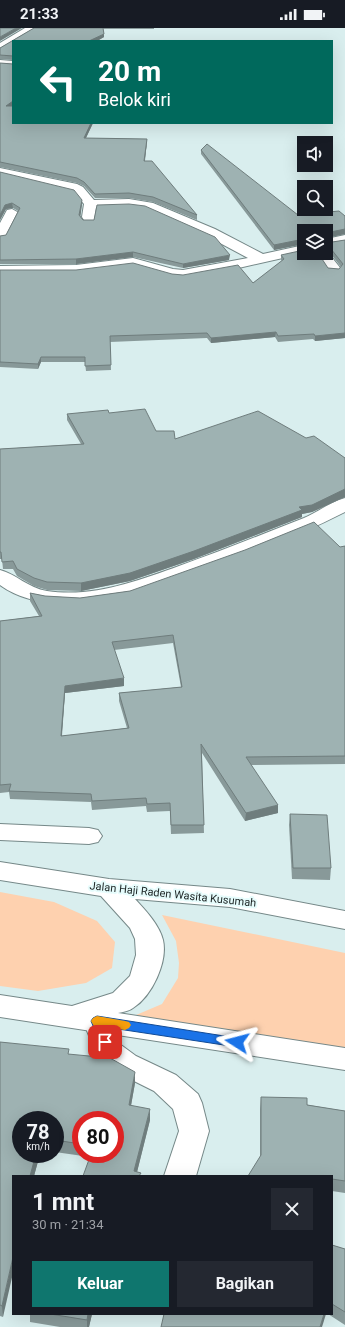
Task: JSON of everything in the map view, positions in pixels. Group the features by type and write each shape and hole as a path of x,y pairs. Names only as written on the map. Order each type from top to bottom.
{"main road":[{"path":"24,39 36,30"},
{"path":"0,47 12,43"},
{"path":"0,58 12,50"},
{"path":"0,63 12,64"},
{"path":"0,172 72,187 79,190 90,204 88,220"},
{"path":"90,204 128,203 148,206 210,232 261,259"},
{"path":"0,236 12,213"},
{"path":"333,242 345,239"},
{"path":"0,270 76,269 133,262 172,273 183,274 221,268 297,250"},
{"path":"327,260 334,269"},
{"path":"0,576 14,586 31,594 47,597 80,598 125,592 226,556 315,520 345,504"},
{"path":"0,832 89,836"},
{"name":"Jalan Haji Raden Wasita Kusumah","path":"0,871 109,888 230,898 345,920"},
{"path":"85,1019 123,1001 142,981 150,955 149,939 140,922 109,888"},
{"path":"0,1006 345,1059"},
{"path":"85,1019 109,1052 126,1064 165,1083 187,1103 194,1131 180,1175"}],"shaded area":[{"path":"0,892 54,902 97,921 115,942 112,968 86,983 38,991 0,986"},
{"path":"162,915 345,953 345,1054 129,1018 162,1004 178,978 179,963 176,941"}],"building":[{"path":"0,28 16,28 0,37"},
{"path":"34,28 103,28 104,34 91,40 14,40"},
{"path":"12,41 12,56 0,55 0,48"},
{"path":"0,63 12,64 12,102 6,106 12,106 12,124 91,124 84,138 147,139 144,161 152,161 197,215 153,197 129,193 95,194 84,182 77,178 0,162"},
{"path":"207,144 297,214 297,216 333,216 333,212 339,211 345,216 345,229 333,232 333,224 297,224 297,240 274,245 201,150"},
{"path":"0,172 74,190 82,200 79,215 83,220 94,220 97,205 129,204 145,206 215,237 230,255 183,264 133,252 76,259 0,260 0,236 6,235 20,208 12,203 5,205 0,215"},
{"path":"345,240 345,333 315,336 314,334 278,336 276,332 211,338 207,333 110,336 111,365 85,366 85,357 41,357 38,364 0,362 0,270 76,270 133,263 172,274 183,275 238,265 253,283 284,259 281,255 297,252 297,260 323,260 328,268 339,269 343,264 333,252 333,242"},
{"path":"145,409 156,431 174,431 175,439 258,411 306,438 314,436 345,458 345,489 312,505 299,507 302,510 194,551 130,573 81,583 47,582 34,578 17,569 13,561 2,562 0,552 0,449 84,444 67,414 108,410 109,413"},
{"path":"314,522 340,547 345,546 345,756 246,757 278,805 246,813 201,744 204,825 171,825 170,803 147,804 146,798 92,801 91,794 9,791 11,784 0,785 0,621 42,616 30,593 45,596 80,598 130,591 245,550","holes":["173,635 182,687 119,693 129,728 61,736 65,686 124,678 112,642"]},
{"path":"290,814 327,815 331,868 293,868"},
{"path":"0,1042 69,1049 68,1054 110,1058 135,1072 129,1105 150,1109 134,1171 141,1173 140,1175 83,1175 88,1163 124,1163 124,1111 72,1111 72,1143 64,1141 64,1111 12,1111 12,1163 34,1163 30,1175 12,1175 12,1261 2,1306 0,1305"},
{"path":"261,1097 307,1098 307,1105 345,1111 345,1181 333,1179 333,1175 249,1175 261,1155"},
{"path":"333,1245 345,1249 345,1312 333,1305"},
{"path":"56,1315 88,1315 87,1320"},
{"path":"164,1315 324,1315 320,1327 161,1327"}],"slow traffic":[{"path":"99,1025 97,1021 125,1025"}],"route":[{"path":"105,1042 97,1021 237,1042"}]}
